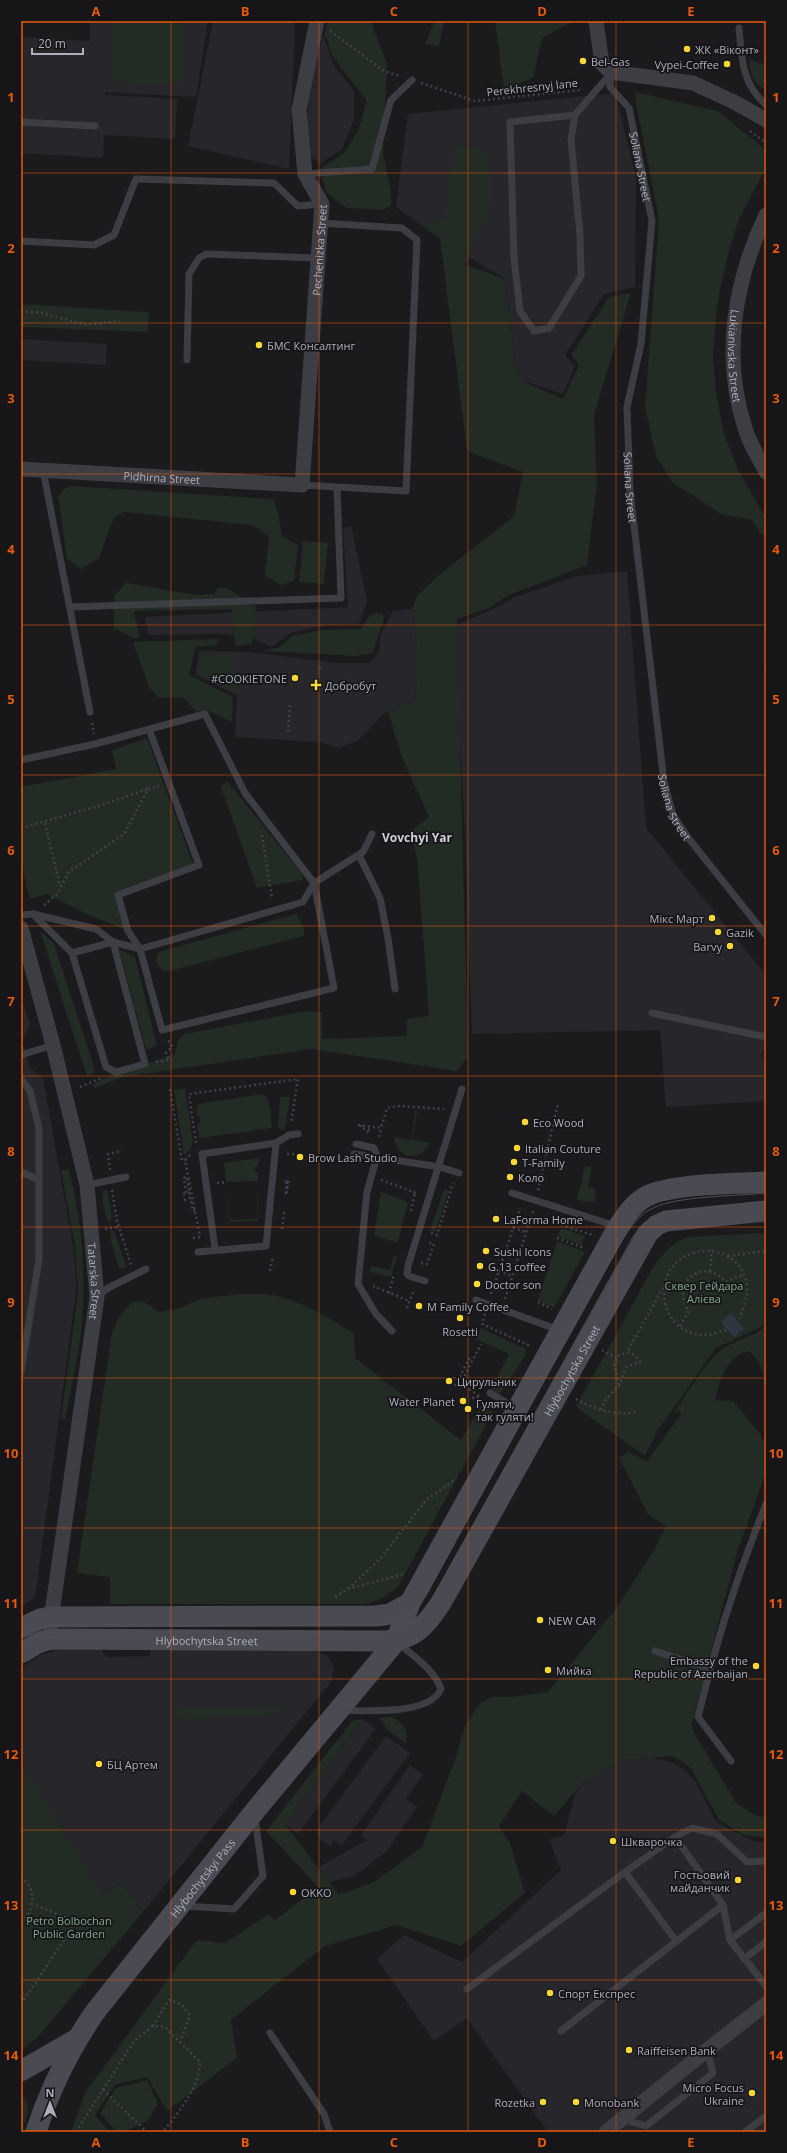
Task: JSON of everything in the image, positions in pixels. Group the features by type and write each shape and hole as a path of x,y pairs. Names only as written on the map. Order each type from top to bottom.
{"main road":[{"path":"396,1641 410,1603 628,1211 638,1202 660,1192 677,1188 766,1182"},
{"name":"Hlybochytska Street","path":"21,1653 38,1643 50,1639 396,1641 419,1631 428,1623 442,1601 648,1233 657,1225 673,1220 766,1212"},
{"name":"Hlybochytska Street","path":"21,1628 40,1619 50,1617 358,1617 390,1614 410,1603"},
{"path":"390,1614 396,1641"},
{"name":"Hlybochytskyi Pass","path":"36,2132 58,2073 76,2040 95,2012 254,1812 396,1641"},
{"path":"21,2071 76,2040"}],"street":[{"name":"Pechenizka Street","path":"302,485 322,204 305,174 299,110 317,21"},
{"name":"Soliana Street","path":"596,21 602,64 611,72"},
{"path":"611,72 693,84 734,102 766,120"},
{"name":"Lukianivska Street","path":"766,215 752,243 737,297 732,355 735,392 745,430 766,472"},
{"name":"Pidhirna Street","path":"21,469 302,485"},
{"name":"Tatarska Street","path":"21,928 53,1045 87,1185 96,1297 50,1617 50,1639"},
{"path":"606,2132 766,2004"}],"lane":[{"path":"739,28 743,70 754,94 766,105"},
{"path":"575,115 510,122 514,258 520,311 534,331 549,328 582,276 571,140 575,115 611,72"},
{"name":"Soliana Street","path":"611,72 610,87 629,108 652,221 641,344 627,407 630,491 664,782 673,815 690,840 766,935"},
{"path":"305,174 372,169 391,100 412,80"},
{"path":"21,122 96,126"},
{"path":"21,241 94,245 114,235 136,179 274,183 298,206 322,204"},
{"path":"302,485 406,492 417,240 402,228 320,223"},
{"path":"187,360 189,274 199,258 206,254 317,258"},
{"path":"43,470 90,712"},
{"path":"70,607 341,598 337,488"},
{"path":"21,760 95,744 149,729 205,714 245,792 314,883 334,988 162,1030 140,949 128,931 118,895 200,865 149,729"},
{"path":"21,914 33,914 96,929 113,942 140,949 303,902 314,883 364,852 372,834"},
{"path":"359,855 380,898 388,938 395,989"},
{"path":"33,914 72,953 106,1067 116,1072 146,1064 113,942"},
{"path":"72,953 113,942"},
{"path":"652,1013 766,1037"},
{"path":"21,1055 53,1045"},
{"path":"21,1079 30,1091 39,1128 39,1259 21,1372"},
{"path":"422,1280 407,1274 408,1266 440,1167 462,1089"},
{"path":"215,1250 202,1154 276,1142 298,1134"},
{"path":"198,1252 266,1246 268,1239 276,1142"},
{"path":"356,1144 374,1148 377,1156 362,1233 358,1284 376,1314 392,1331"},
{"path":"354,1154 377,1156 440,1167 457,1175"},
{"path":"21,1172 39,1180"},
{"path":"87,1185 126,1177"},
{"path":"512,1193 618,1227"},
{"path":"96,1297 108,1288 146,1269"},
{"path":"476,1300 561,1331"},
{"path":"490,1393 517,1409"},
{"path":"731,1761 698,1717 710,1668 745,1556 766,1504"},
{"path":"338,1709 360,1710 419,1707 438,1696 441,1689 431,1671 396,1641"},
{"path":"655,1651 710,1668"},
{"path":"181,1905 234,1909 263,1876 254,1812"},
{"path":"467,1989 625,1872 675,1837 692,1828 717,1834 747,1862 766,1862"},
{"path":"675,1837 723,1905 730,1940 766,1986"},
{"path":"625,1872 676,1941"},
{"path":"561,2031 723,1905"},
{"path":"730,1940 766,1913"},
{"path":"744,1959 766,1942"},
{"path":"270,2033 324,2114 330,2132"},
{"path":"623,2119 646,2126 713,2073 707,2050"},
{"path":"745,2132 766,2116"}],"path":[{"path":"317,21 384,71 412,80"},
{"name":"Perekhresnyj lane","path":"434,87 475,101 519,98 599,88"},
{"path":"21,311 42,313 86,325 120,321"},
{"path":"288,732 290,702"},
{"path":"90,712 95,744"},
{"path":"21,828 99,806 169,783"},
{"path":"33,914 57,894 68,872 124,834 148,789"},
{"path":"257,808 274,910"},
{"path":"45,822 60,887"},
{"path":"169,1060 166,1053 172,1047"},
{"path":"74,1089 116,1072"},
{"path":"196,1143 189,1094 298,1079 290,1130"},
{"path":"170,1089 182,1161 185,1160"},
{"path":"503,1306 536,1201 558,1103"},
{"path":"364,1132 369,1132 370,1130 361,1128 360,1125 381,1128 388,1108 417,1107 449,1109"},
{"path":"108,1154 122,1151"},
{"path":"286,1154 294,1154"},
{"path":"187,1168 200,1241"},
{"path":"427,1232 437,1235 457,1175"},
{"path":"283,1194 285,1180 287,1180 286,1195 290,1178 284,1176"},
{"path":"372,1176 403,1188"},
{"path":"187,1177 189,1190 191,1191 185,1194 184,1178 187,1177"},
{"path":"111,1181 118,1227 133,1271"},
{"path":"523,1197 482,1324 534,1348"},
{"path":"184,1200 190,1198 193,1211 195,1210"},
{"path":"561,1225 596,1235"},
{"path":"103,1229 118,1227"},
{"path":"513,1228 526,1232"},
{"path":"193,1238 200,1237"},
{"path":"557,1238 589,1250"},
{"path":"418,1262 427,1264 434,1244 424,1241"},
{"path":"506,1250 519,1254"},
{"path":"710,1271 712,1250"},
{"path":"616,1358 627,1352 663,1288 670,1268 680,1258 695,1251 712,1250 727,1256 740,1266 747,1283 747,1301 740,1318"},
{"path":"727,1256 766,1251"},
{"path":"272,1266 277,1267"},
{"path":"499,1271 512,1276"},
{"path":"680,1326 689,1311 682,1297 683,1289 691,1276 698,1272 710,1271 720,1276 726,1282 744,1274"},
{"path":"389,1293 394,1273"},
{"path":"407,1308 409,1301 422,1280"},
{"path":"371,1285 409,1301"},
{"path":"663,1288 683,1289"},
{"path":"663,1288 667,1310 680,1326 690,1332 708,1335 726,1330"},
{"path":"538,1302 556,1311"},
{"path":"472,1398 481,1397 461,1383 481,1344"},
{"path":"605,1352 616,1358"},
{"path":"601,1410 606,1399 619,1386 626,1367 640,1362 635,1355 627,1352"},
{"path":"616,1358 614,1370 619,1386"},
{"path":"454,1386 470,1359 473,1360"},
{"path":"570,1396 601,1410 609,1410 623,1414 637,1411"},
{"path":"330,1600 348,1589 381,1558 426,1500 459,1478"},
{"path":"348,1589 405,1573"},
{"path":"21,1877 26,1881 32,1892 33,1904 28,1915 21,1923"},
{"path":"21,2005 76,1922 33,1904"},
{"path":"21,1988 24,2000"},
{"path":"76,2132 134,2041 153,2026 169,2000 181,2004 190,2015 180,2042"},
{"path":"153,2026 165,2027 200,2062 199,2076 188,2100 163,2132"},
{"path":"103,2090 147,2132"}],"shaded area":[{"path":"90,21 208,21 196,97 105,92 105,95 177,99 175,139 104,135 103,158 21,153 21,37 90,41"},
{"path":"213,21 295,21 289,169 188,146"},
{"path":"323,35 334,66 354,90 354,120 342,149 320,164 309,155 306,128 310,86"},
{"path":"615,93 636,176 635,287 604,294 565,355 575,366 563,394 518,379 505,279 440,239 396,207 408,114"},
{"path":"21,339 107,344 106,365 21,360"},
{"path":"351,526 367,601 359,624 326,625 290,633 272,647 250,637 225,634 148,635 145,617 348,607 343,528"},
{"path":"627,571 646,828 766,975 766,1048 762,1052 766,1071 766,1101 666,1107 660,1030 472,1034 465,835 454,626 500,606 515,597 577,576"},
{"name":"Добробут","path":"412,609 419,663 415,701 383,714 359,740 339,748 319,742 235,737 237,695 196,675 199,651 247,652 337,663 369,663 379,653 381,634 393,611"},
{"path":"21,996 30,1024 22,1041 30,1068 43,1078 73,1246 76,1292 35,1598 21,1607"},
{"path":"100,1648 107,1657 150,1656 150,1648 315,1650 328,1656 334,1668 331,1682 143,1912 122,1882 104,1895 21,1766 21,1667 41,1655 58,1650"},
{"path":"362,1719 376,1728 298,1834 285,1824"},
{"path":"386,1736 410,1753 342,1845 334,1840 330,1846 318,1838 318,1828"},
{"path":"652,1758 672,1762 686,1771 697,1784 716,1822 755,1842 766,1842 766,2132 548,2132 467,2018 434,2041 377,1959 404,1935 462,1962 561,1870 549,1839 564,1836 575,1794 582,1784 623,1760"},
{"path":"410,1765 423,1774 406,1799 417,1807 386,1852 354,1876 329,1882 319,1867 367,1840 361,1835"}],"green space":[{"path":"111,21 183,23 181,85 113,82"},
{"path":"328,21 371,22 387,64 383,154 391,191 391,205 384,210 346,208 326,192 320,169 345,152 358,131 367,101 333,57 324,33"},
{"path":"435,21 444,21 439,46 425,44"},
{"path":"495,21 572,22 542,38 533,78 504,89"},
{"path":"749,59 766,65 766,89 761,87 755,81 751,73"},
{"path":"635,92 718,111 766,150 766,168 739,219 728,254 717,305 713,355 716,393 724,433 737,468 766,518 766,534 762,535 752,520 721,514 672,482 656,456 645,407 659,218 636,104"},
{"path":"468,145 475,147 482,152 490,169 490,219 479,230 466,265 505,279 518,379 563,399 579,365 571,355 609,297 631,293 594,415 597,484 587,565 507,596 487,609 457,619 468,1057 457,1071 312,1049 123,1077 94,1088 93,1084 102,1079 175,1054 178,1040 184,1034 307,1011 322,1012 322,1039 407,1036 407,1019 429,1016 417,858 411,831 429,817 402,757 388,712 415,701 419,663 412,609 417,596 438,576 514,516 523,472 467,451 440,238 422,224 444,220 454,146"},
{"path":"21,304 149,312 148,332 21,327"},
{"path":"71,486 273,499 278,512 282,536 298,545 294,581 280,585 265,575 269,537 252,525 124,512 114,517 99,558 81,569 67,559 58,497 63,490"},
{"path":"303,541 328,543 324,584 299,582"},
{"path":"126,583 196,595 214,594 218,588 227,588 256,606 252,644 235,646 232,609 134,611 140,638 133,638 114,628 114,596"},
{"path":"374,613 382,614 384,618 373,653 355,656 263,651 280,647 292,636 321,630 361,629 369,616"},
{"path":"218,639 217,645 196,647 189,675 233,697 232,722 209,711 196,711 183,697 159,698 149,687 133,642"},
{"path":"202,654 236,655 236,692 199,673"},
{"path":"147,738 194,867 118,895 128,931 82,912 47,894 30,899 21,864 21,787 116,769 112,750"},
{"path":"227,781 303,875 303,880 257,888 221,787"},
{"path":"296,914 304,927 304,936 165,972 156,963 158,952"},
{"path":"40,931 53,942 95,1070 93,1074 87,1076"},
{"path":"119,949 135,957 157,1046 146,1050"},
{"path":"185,1088 193,1142 190,1150 184,1155 174,1090"},
{"path":"262,1094 268,1099 272,1128 199,1138 197,1124 200,1123 199,1116 196,1116 198,1104"},
{"path":"280,1097 290,1097 285,1129 281,1130 278,1127"},
{"path":"415,1110 417,1110 413,1140 430,1143 421,1154 409,1156 399,1150 394,1137 412,1140"},
{"path":"259,1158 258,1167 255,1167 255,1172 258,1172 258,1181 226,1182 224,1163"},
{"path":"585,1166 592,1167 588,1186 595,1189 596,1195 594,1202 577,1200"},
{"path":"61,1170 69,1170 80,1227 83,1266 81,1336 65,1420 61,1419 78,1292 75,1246"},
{"path":"259,1181 258,1221 229,1222 225,1184 230,1220 257,1219"},
{"path":"104,1189 108,1192 112,1218 111,1222 107,1221 104,1209 102,1196"},
{"path":"444,1189 449,1190 435,1232 430,1231"},
{"path":"381,1192 408,1202 398,1243 374,1235"},
{"path":"561,1228 585,1236 581,1245 558,1236"},
{"path":"111,1230 114,1231 125,1263 126,1267 123,1269 118,1266 110,1236"},
{"name":"Сквер Гейдара Алієва","path":"766,1233 766,1322 761,1327 716,1348 658,1430 645,1456 576,1407 653,1267 668,1249 682,1239 688,1237"},
{"path":"557,1241 585,1252 554,1308 538,1300"},
{"path":"394,1256 397,1256 391,1277 370,1272 371,1266 390,1270"},
{"path":"242,1294 266,1294 278,1296 301,1304 354,1333 355,1358 461,1440 482,1405 493,1412 398,1587 390,1594 373,1602 362,1604 110,1604 110,1577 77,1573 112,1332 119,1317 132,1302 143,1301 159,1312 180,1308 203,1298"},
{"path":"766,1326 766,1389 759,1363 748,1351 741,1354 729,1364 719,1385 715,1400 733,1401 761,1435 766,1450 766,1472 737,1552 692,1724 693,1731 737,1804 755,1815 766,1817 766,1838 744,1835 719,1820 691,1768 673,1756 623,1760 582,1784 554,1816 522,1791 499,1826 510,1843 525,1893 461,1946 397,1925 325,1946 231,2020 237,2058 167,2111 147,2077 115,2085 95,2115 110,2132 71,2132 85,2093 195,1942 198,1940 225,1943 269,1914 275,1920 318,1887 266,1831 352,1721 362,1719 285,1824 339,1895 374,1882 422,1847 456,1757 465,1725 480,1703 491,1697 512,1697 548,1692 615,1610 654,1550 666,1526 648,1514 619,1458 628,1452 647,1461 681,1414 680,1411 675,1411 713,1357 730,1345 755,1334"},
{"path":"481,1328 526,1349 525,1356 500,1394 491,1390 509,1354 476,1339"},
{"path":"285,1706 278,1714 179,1720 174,1716 179,1708"},
{"path":"391,1717 399,1721 404,1727 406,1731 405,1743 388,1731 379,1718"},
{"name":"Petro Bolbochan Public Garden","path":"22,1765 104,1895 122,1882 143,1912 37,2038 21,2051"},
{"path":"147,2080 158,2104 147,2121 124,2132 117,2132 100,2113 116,2088"},
{"path":"21,2097 27,2104 28,2113 21,2132"}],"water":[{"path":"731,1313 744,1329 734,1337 721,1322"}],"tram line":[{"path":"21,1636 32,1630 50,1625 384,1625 404,1618 414,1610 427,1594 561,1347 623,1239 636,1221 653,1208 677,1201 708,1197 766,1193"},
{"path":"21,1645 35,1637 50,1632 388,1632 412,1623 431,1601 634,1235 643,1225 664,1212 766,1201"}],"place":[{"name":"ЖК «Віконт»","path":"687,49"},
{"name":"Bel-Gas","path":"583,61"},
{"name":"Vypei-Coffee","path":"727,64"},
{"name":"БМС Консалтинг","path":"259,345"},
{"name":"#COOKIETONE","path":"295,678"},
{"name":"Добробут","path":"316,685"},
{"name":"Мікс Март","path":"712,918"},
{"name":"Gazik","path":"718,932"},
{"name":"Barvy","path":"730,946"},
{"name":"Eco Wood","path":"525,1122"},
{"name":"Italian Couture","path":"517,1148"},
{"name":"Brow Lash Studio","path":"300,1157"},
{"name":"T-Family","path":"514,1162"},
{"name":"Коло","path":"510,1177"},
{"name":"LaForma Home","path":"496,1219"},
{"name":"Sushi Icons","path":"486,1251"},
{"name":"G.13 coffee","path":"480,1266"},
{"name":"Doctor son","path":"477,1284"},
{"name":"M Family Coffee","path":"419,1306"},
{"name":"Rosetti","path":"460,1318"},
{"name":"Цирульник","path":"449,1381"},
{"name":"Water Planet","path":"463,1401"},
{"name":"Гуляти, так гуляти!","path":"468,1409"},
{"name":"NEW CAR","path":"540,1620"},
{"name":"Embassy of the Republic of Azerbaijan","path":"756,1666"},
{"name":"Мийка","path":"548,1670"},
{"name":"БЦ Артем","path":"99,1764"},
{"name":"Шкварочка","path":"613,1841"},
{"name":"Гостьовий майданчик","path":"738,1880"},
{"name":"OKKO","path":"293,1892"},
{"name":"Спорт Експрес","path":"550,1993"},
{"name":"Raiffeisen Bank","path":"629,2050"},
{"name":"Micro Focus Ukraine","path":"752,2093"},
{"name":"Rozetka","path":"543,2102"},
{"name":"Monobank","path":"576,2102"}],"district":[{"name":"Vovchyi Yar","path":"417,837"}]}
